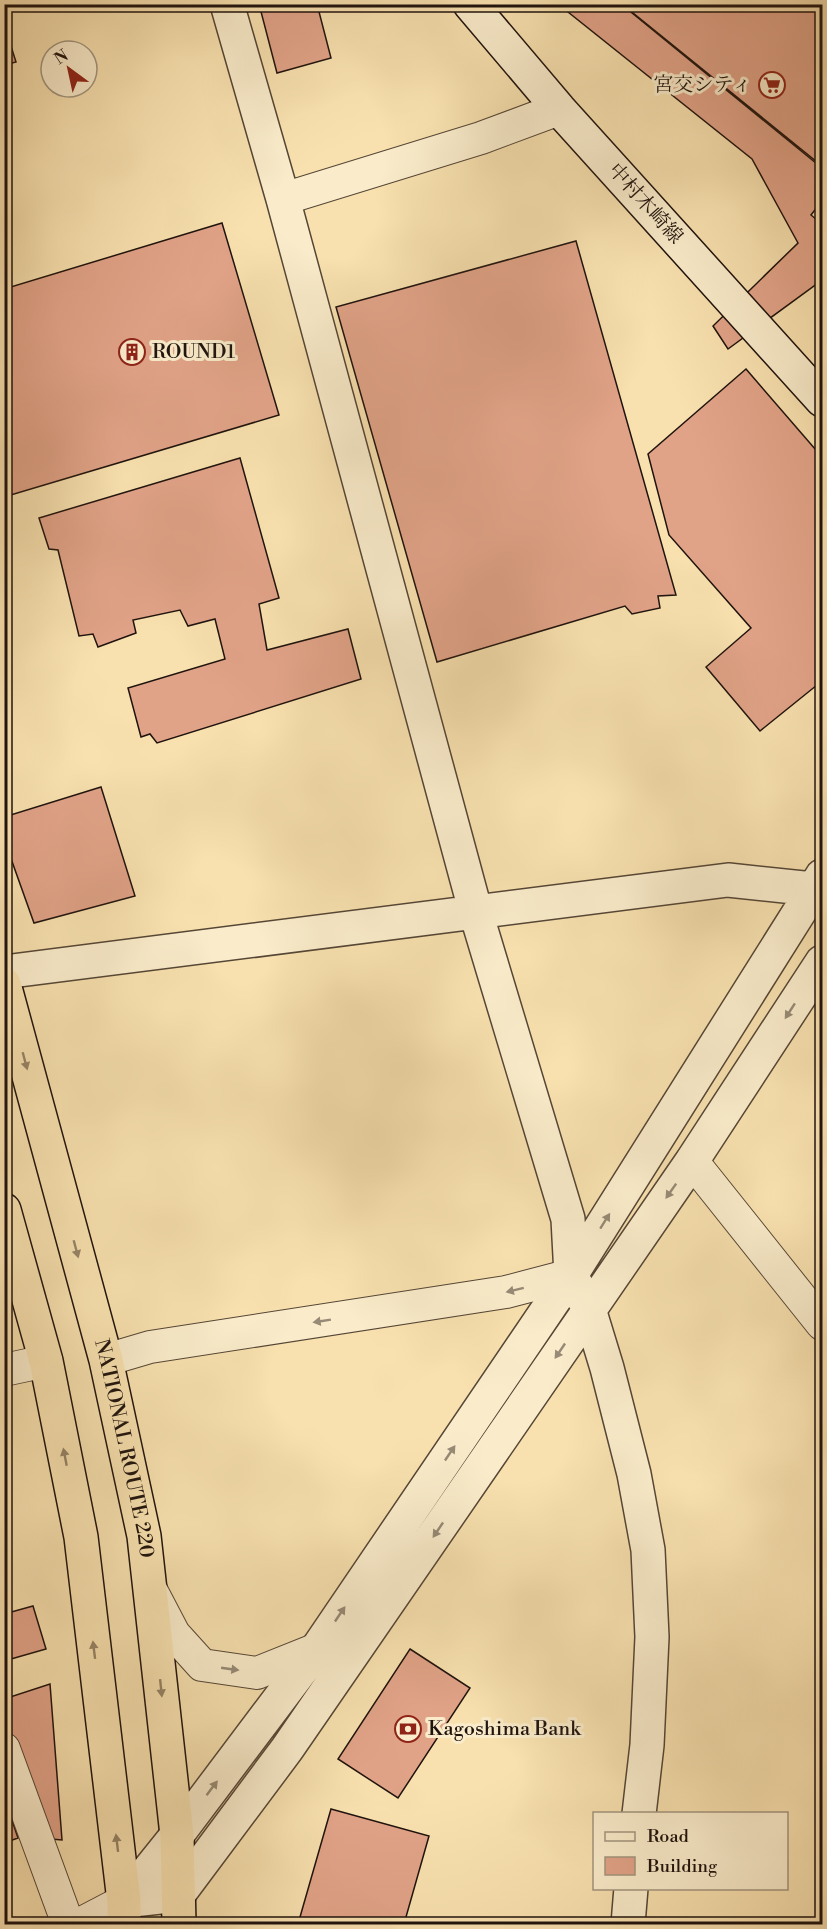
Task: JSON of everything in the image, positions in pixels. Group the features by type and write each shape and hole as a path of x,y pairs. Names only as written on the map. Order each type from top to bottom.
{"highway":[{"name":"NATIONAL ROUTE 220","path":"4,984 106,1360 144,1536 177,1835 178,1910"},
{"path":"4,1210 46,1361 81,1537 124,1913"}],"street":[{"path":"227,4 283,199 476,913 568,1219 571,1275 589,1309 607,1368 634,1474 648,1550 652,1637 647,1745 639,1812"},
{"name":"中村木崎線","path":"470,4 560,109 822,400"},
{"path":"283,199 481,138 560,109"},
{"path":"4,972 728,880 818,882"},
{"path":"124,1913 177,1835 317,1649 571,1275 818,882"},
{"path":"80,1924 124,1913 178,1910 692,1161 822,962"},
{"path":"692,1161 822,1324"},
{"path":"106,1360 150,1347 506,1292 571,1275"},
{"path":"4,1370 46,1361"},
{"path":"150,1588 174,1634 202,1665 257,1673 317,1649"},
{"path":"4,1749 68,1924"},
{"path":"628,1924 631,1890"}],"building":[{"path":"259,4 317,4 331,58 277,73"},
{"path":"558,4 621,4 822,168 822,201 811,215 822,224 822,280 728,349 713,326 798,243 752,159"},
{"name":"宮交シティ","path":"622,4 822,4 822,166"},
{"path":"4,24 16,62 4,65"},
{"name":"ROUND1","path":"222,223 279,415 4,497 4,289"},
{"path":"576,241 676,595 658,596 660,608 632,614 625,606 437,662 336,307"},
{"path":"746,369 822,457 822,681 760,731 706,667 751,628 669,535 648,454"},
{"path":"240,458 279,598 259,604 267,650 348,629 361,679 157,743 150,734 141,737 128,688 225,659 215,619 188,626 180,610 133,620 136,633 98,647 93,634 79,636 58,550 49,549 39,518"},
{"path":"101,787 135,896 34,923 4,839 4,817"},
{"path":"33,1606 46,1649 4,1661 4,1614"},
{"path":"410,1649 470,1688 398,1798 338,1759"},
{"path":"50,1684 62,1840 51,1839 4,1722 4,1699"},
{"path":"4,1797 18,1838 4,1843"},
{"path":"331,1809 429,1836 404,1924 298,1924"}],"place":[{"name":"宮交シティ","path":"772,85"},
{"name":"ROUND1","path":"132,352"},
{"name":"Kagoshima Bank","path":"408,1729"}]}
